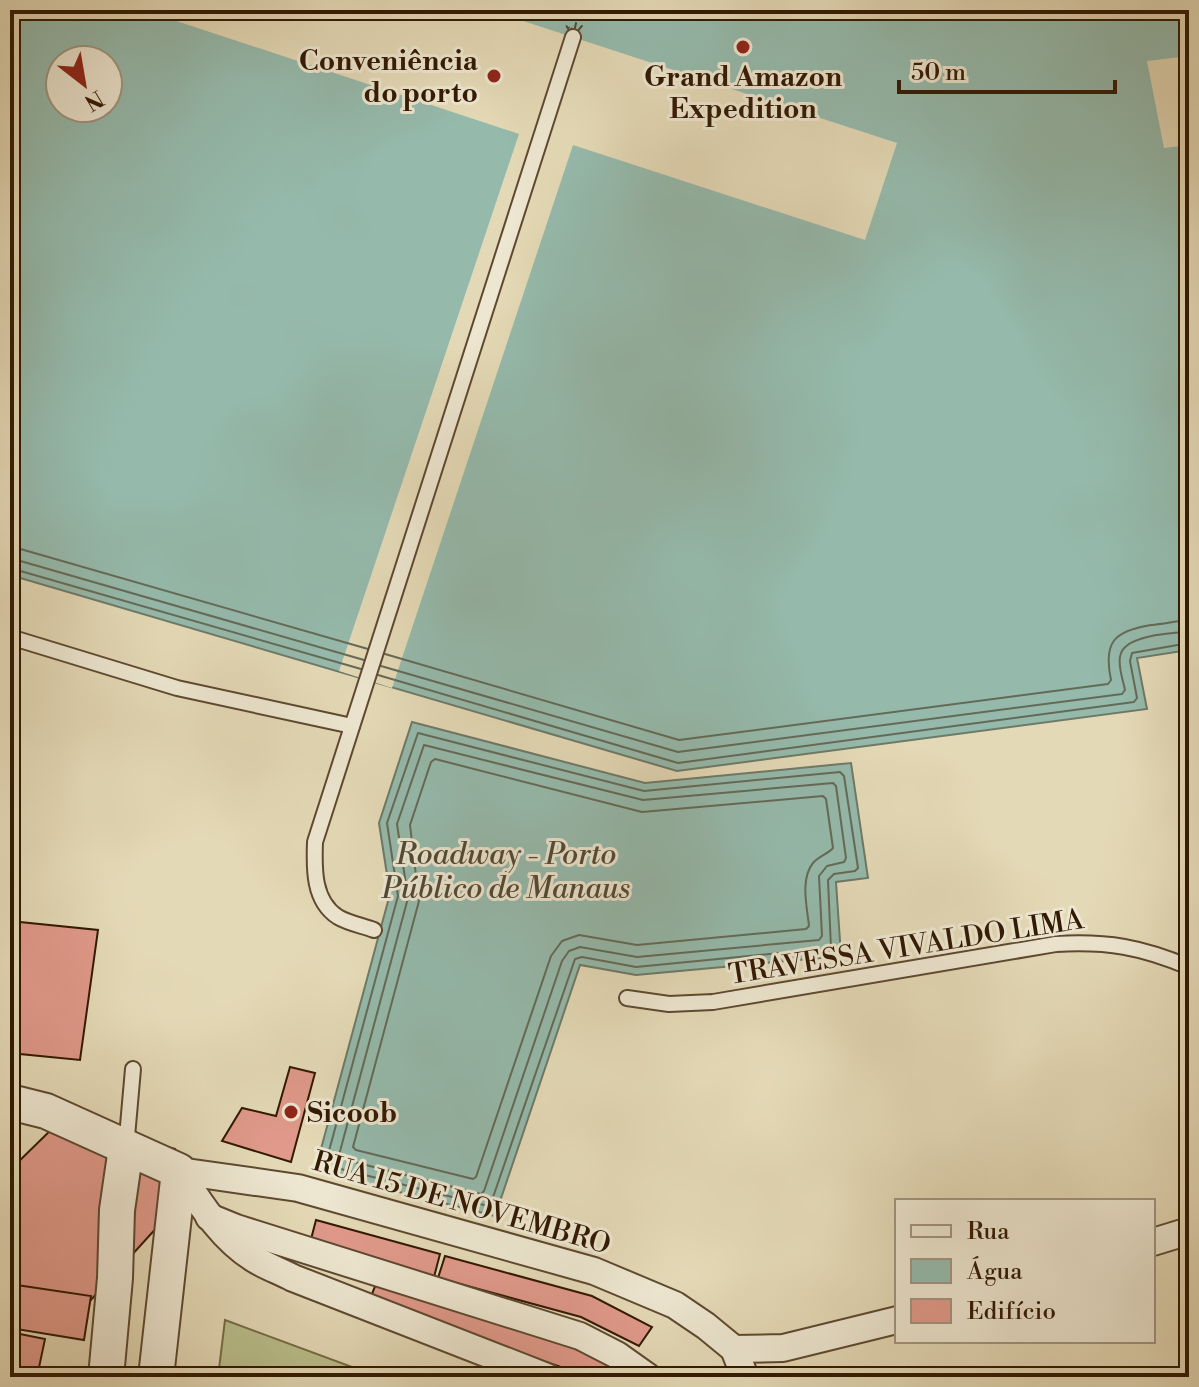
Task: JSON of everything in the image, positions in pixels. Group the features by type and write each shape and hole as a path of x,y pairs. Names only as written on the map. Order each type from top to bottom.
{"street":[{"path":"10,1102 46,1111 179,1171 209,1217 228,1238 253,1258 293,1278 547,1377"},
{"path":"106,1377 115,1278 117,1210 126,1148"},
{"path":"156,1377 179,1171"},
{"name":"RUA 15 DE NOVEMBRO","path":"179,1171 298,1188 594,1271 675,1305 734,1349"},
{"path":"209,1217 580,1336 617,1355 648,1377"},
{"path":"1155,1241 1189,1231"},
{"path":"745,1377 734,1349 783,1348 895,1320"}],"lane":[{"path":"374,930 337,916 323,899 313,876 315,842 573,37"},
{"path":"10,637 177,688 352,726"},
{"name":"TRAVESSA VIVALDO LIMA","path":"627,998 669,1004 713,1002 1056,944 1096,942 1138,948 1189,967"},
{"path":"126,1148 133,1069"}],"green space":[{"path":"225,1320 379,1377 218,1377"}],"water":[{"path":"10,10 1189,10 1189,650 1137,658 1147,709 677,771 10,575"},
{"name":"Roadway - Porto Público de Manaus","path":"412,722 645,783 851,763 868,878 836,882 841,956 636,975 580,965 495,1216 315,1171 390,894 379,823"}],"pier":[{"path":"143,10 490,10 897,143 865,240 573,145 392,688 339,671 519,134"},
{"path":"1189,56 1189,145 1164,148 1147,61"}],"building":[{"path":"10,921 98,930 80,1060 10,1053"},
{"name":"Sicoob","path":"290,1067 315,1073 291,1162 222,1141 242,1108 276,1116"},
{"path":"62,1119 175,1149 160,1224 90,1301 10,1286 10,1170"},
{"path":"316,1220 440,1254 434,1277 310,1243"},
{"path":"445,1256 592,1296 652,1327 639,1346 581,1317 438,1278"},
{"path":"10,1284 91,1296 84,1340 10,1328"},
{"path":"376,1284 564,1343 617,1365 612,1377 585,1377 368,1304"},
{"path":"10,1332 45,1339 37,1377 10,1377"},
{"path":"908,1367 914,1377 890,1377"}],"ferry route":[{"path":"557,10 570,32"},
{"path":"562,10 569,28"},
{"path":"568,10 572,32"},
{"path":"574,32 579,10"},
{"path":"576,33 595,10"}],"place":[{"name":"Grand Amazon Expedition","path":"743,47"},
{"name":"Conveniência do porto","path":"494,76"},
{"name":"Sicoob","path":"291,1112"}]}
